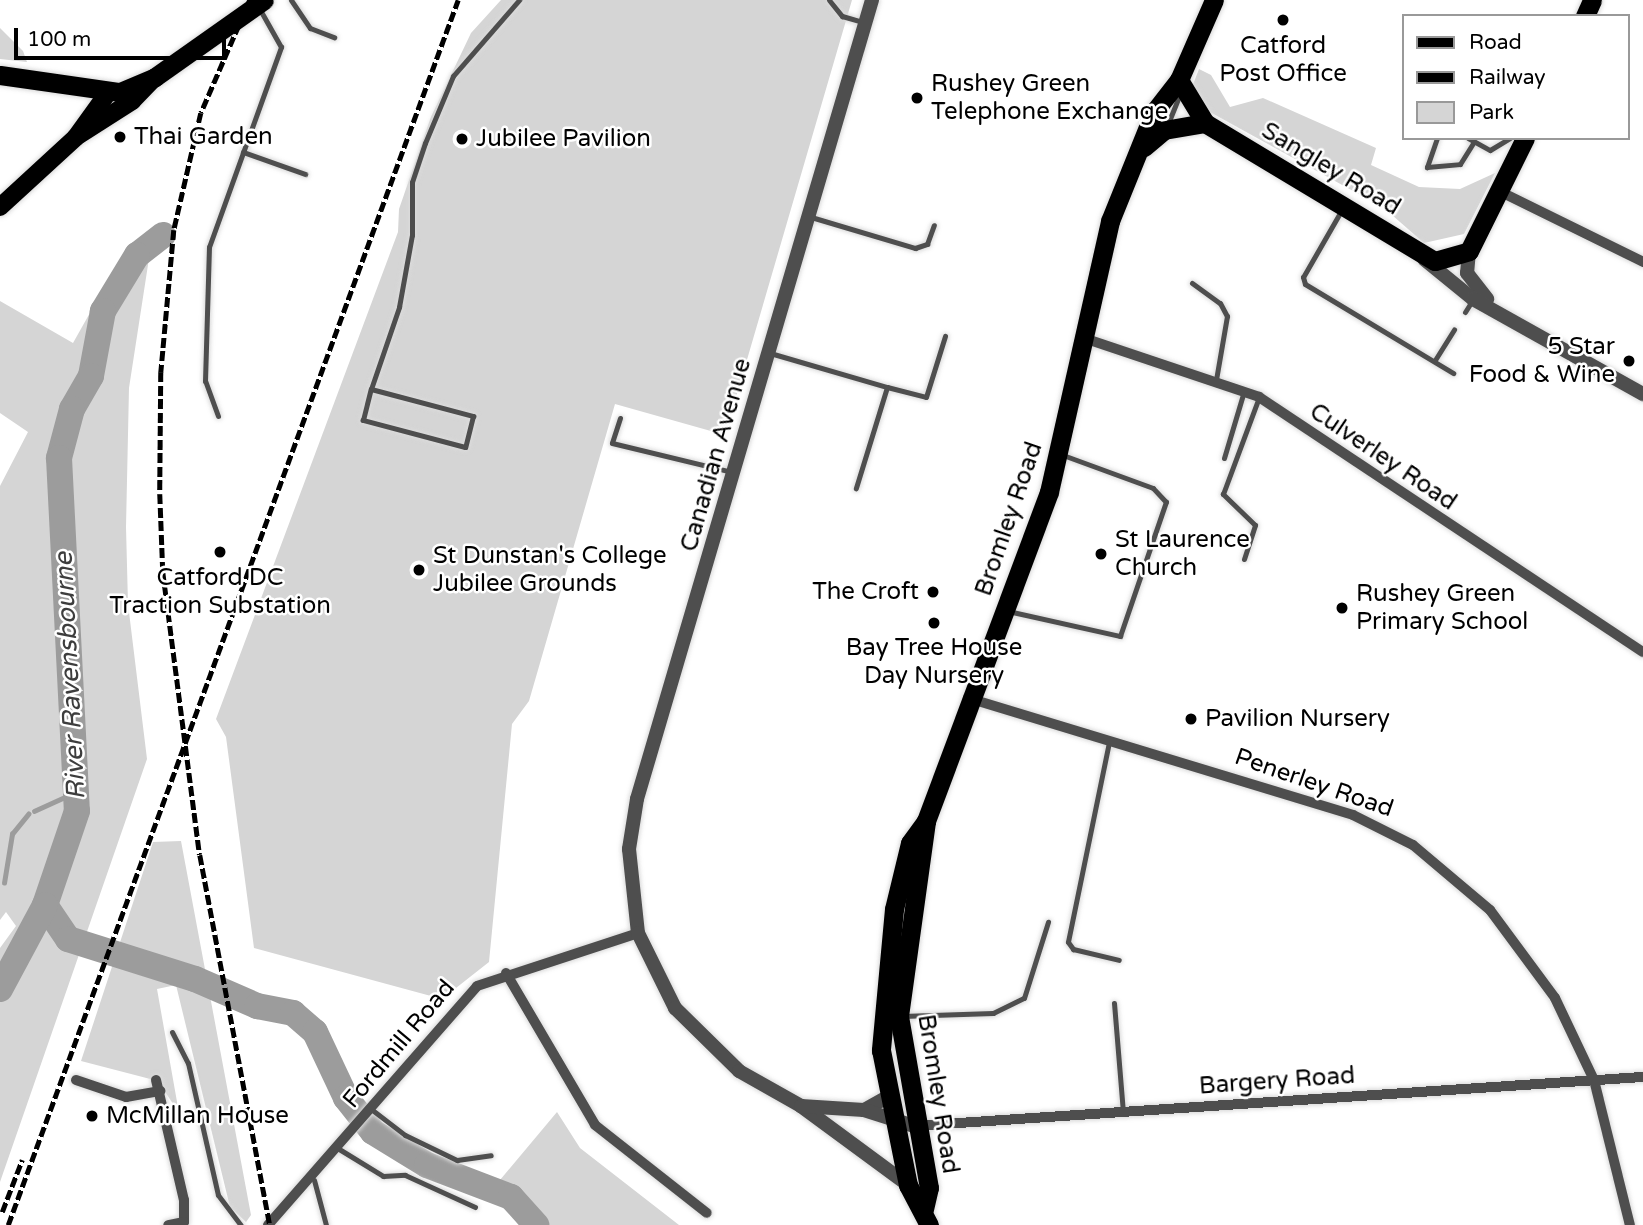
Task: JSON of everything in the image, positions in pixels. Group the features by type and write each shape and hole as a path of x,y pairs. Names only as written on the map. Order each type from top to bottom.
{"highway":[{"path":"1196,0 1204,20"},
{"name":"Bromley Road","path":"926,1217 929,1188 914,1126 899,1016 926,821 968,698 1060,454 1081,337 1110,220 1144,148 1153,112 1179,80 1214,0"},
{"path":"1,77 107,94 155,77 261,3"},
{"name":"Sangley Road","path":"1179,80 1205,123 1346,202 1421,257"},
{"path":"1164,130 1205,123"},
{"name":"Bromley Road","path":"1144,148 1164,130"},
{"path":"1421,257 1435,261 1469,251 1524,140"},
{"name":"Bromley Road","path":"926,821 909,843 886,955 881,1049 886,1098 908,1185 926,1217"}],"main road":[{"path":"2,200 76,137 132,101 155,77"},
{"path":"76,137 107,94"}],"street":[{"name":"Canadian Avenue","path":"872,0 631,824 638,933 675,1008 707,1044 801,1106 908,1185"},
{"path":"1499,191 1643,262"},
{"name":"Sangley Road","path":"1469,251 1473,287 1503,315"},
{"name":"Sangley Road","path":"1421,257 1473,299 1643,394"},
{"name":"Culverley Road","path":"1081,337 1216,380 1259,397 1643,652"},
{"name":"Penerley Road","path":"968,698 1397,833 1466,887 1513,936 1555,998 1594,1080 1630,1225"},
{"name":"Fordmill Road","path":"268,1225 314,1180 477,986 506,973 638,933"},
{"path":"506,973 595,1125 706,1213"},
{"name":"Bargery Road","path":"914,1126 1643,1077"},
{"path":"76,1080 126,1097 160,1091"},
{"path":"156,1080 184,1223 168,1225"},
{"name":"Canadian Avenue","path":"801,1106 844,1111 864,1110 886,1098"},
{"name":"Canadian Avenue","path":"864,1110 893,1124 914,1126"},
{"path":"837,1135 844,1111"}],"lane":[{"path":"291,0 310,28 334,37"},
{"path":"371,389 473,416 465,447 363,420 371,389 399,307 412,236 412,182 436,111 453,76 519,0"},
{"path":"829,0 842,16 865,23"},
{"path":"218,416 205,380 209,247 281,47 261,3"},
{"path":"1164,130 1180,102 1179,80"},
{"path":"1436,140 1427,167 1460,164 1473,143"},
{"path":"1470,140 1497,150 1508,140"},
{"path":"243,152 305,174"},
{"path":"1346,202 1303,276 1305,284 1454,373"},
{"path":"808,216 915,248 927,244 934,225"},
{"path":"1192,283 1220,303 1227,316 1216,380"},
{"path":"1465,312 1473,299"},
{"path":"1435,360 1454,330"},
{"path":"770,353 926,397 945,336"},
{"path":"856,488 887,387"},
{"path":"1224,458 1244,390"},
{"path":"1244,559 1255,525 1223,494 1259,397"},
{"path":"620,418 612,443 735,473"},
{"path":"1003,610 1120,636 1166,502 1153,488 1060,454"},
{"path":"1109,742 1068,942 1073,949 1119,960"},
{"path":"899,1016 993,1013 1024,998 1048,922"},
{"path":"1114,1003 1123,1112"},
{"path":"172,1031 188,1063 218,1195 241,1225"},
{"path":"371,1109 405,1135 457,1160 491,1155"},
{"path":"339,1149 383,1176 405,1175 475,1207"},
{"path":"314,1180 326,1225"}],"green space":[{"name":"St Dunstan's College Jubilee Grounds","path":"501,0 852,0 725,435 615,404 529,701 512,724 489,962 442,999 254,948 226,737 216,719 398,232 399,209 431,117 471,33"},
{"path":"0,28 23,51 27,62 0,59"},
{"path":"1199,69 1211,75 1230,107 1263,98 1376,148 1371,165 1419,187 1460,189 1495,173 1464,234 1424,243 1384,208 1199,106 1192,87"},
{"path":"154,226 129,388 126,527 128,604 147,759 0,1182 0,948 16,926 6,912 0,920 0,486 28,432 0,413 0,301 73,343 109,279"},
{"path":"181,841 251,1215 246,1222 230,1207 176,985 157,989 179,1113 158,1081 81,1061 153,842"},
{"path":"557,1112 580,1148 679,1225 543,1225 526,1203 495,1186"}],"waterway":[{"name":"River Ravensbourne","path":"163,235 137,255 103,311 91,376 72,409 59,458 77,811 45,905 68,939 195,979 257,1006 293,1013 315,1032 346,1098 373,1132 427,1165 511,1197 536,1225"},
{"path":"34,811 76,792"},
{"path":"4,883 12,834 28,814"},
{"path":"0,989 45,905"}],"railway":[{"path":"250,0 201,113 174,230 161,372 160,494 163,572 200,855 270,1225"},
{"path":"8,1225 458,0"},
{"path":"2,1212 22,1160"}],"place":[{"name":"Catford Post Office","path":"1283,20"},
{"name":"Rushey Green Telephone Exchange","path":"917,98"},
{"name":"Thai Garden","path":"120,137"},
{"name":"Jubilee Pavilion","path":"462,139"},
{"name":"5 Star Food & Wine","path":"1629,361"},
{"name":"Catford DC Traction Substation","path":"220,552"},
{"name":"St Laurence Church","path":"1101,554"},
{"name":"St Dunstan's College Jubilee Grounds","path":"419,570"},
{"name":"The Croft","path":"933,592"},
{"name":"Rushey Green Primary School","path":"1342,608"},
{"name":"Bay Tree House Day Nursery","path":"934,623"},
{"name":"Pavilion Nursery","path":"1191,719"},
{"name":"McMillan House","path":"92,1116"}]}
